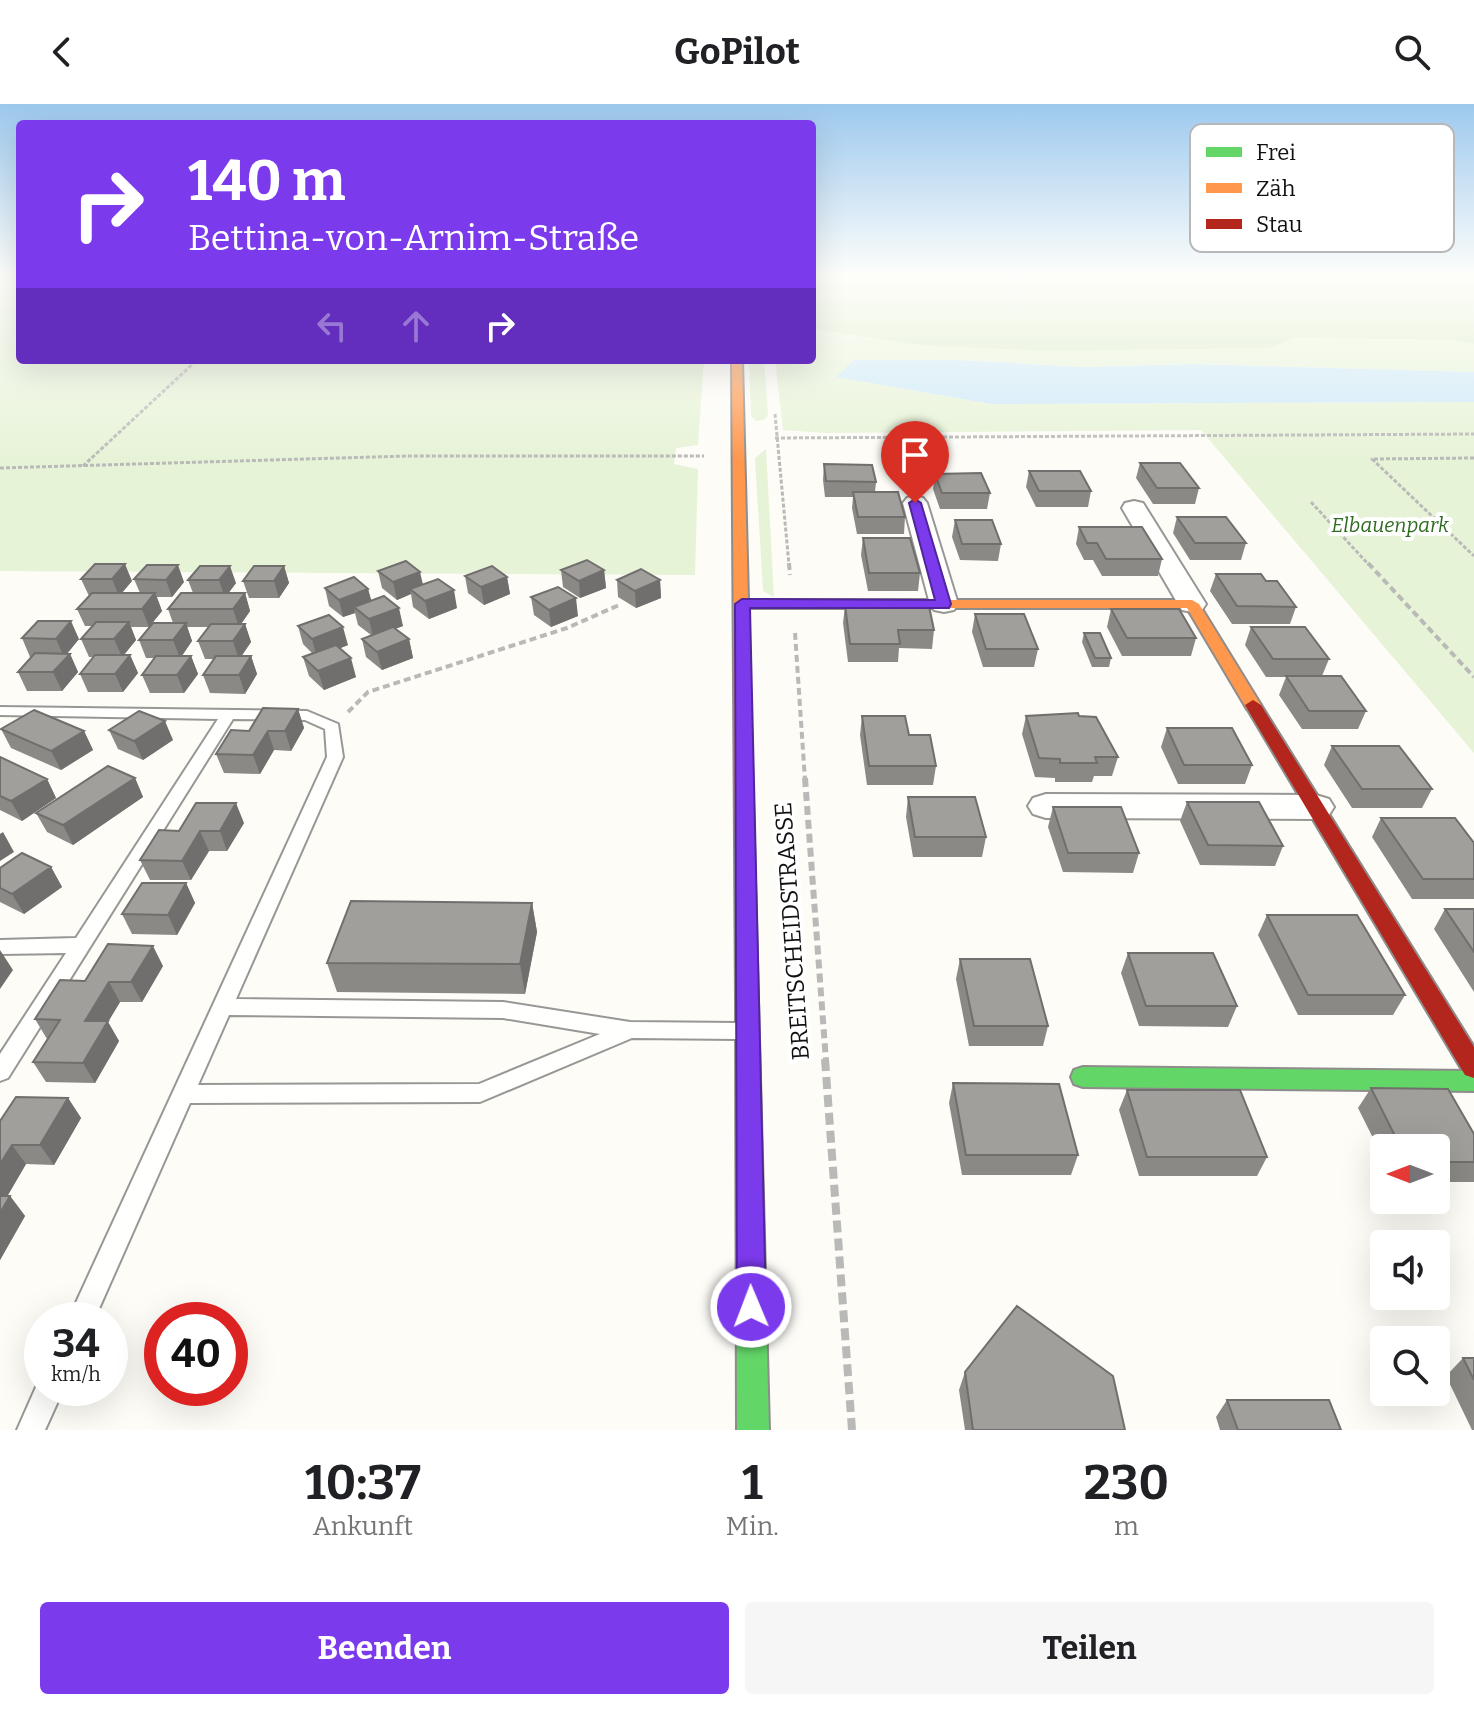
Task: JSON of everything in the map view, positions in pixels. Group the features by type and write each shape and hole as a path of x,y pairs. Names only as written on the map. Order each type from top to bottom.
{"street":[{"name":"BREITSCHEIDSTRASSE","path":"737,364 753,1430"},
{"path":"915,503 944,604"},
{"path":"1134,508 1474,1068"},
{"path":"742,604 1192,604"},
{"path":"1046,806 1316,807"},
{"path":"1083,1077 1474,1081"}],"lane":[{"path":"0,711 307,716 333,727 335,757 89,1302"},
{"path":"0,1072 229,714"},
{"path":"0,947 82,945"},
{"path":"222,1007 503,1010 630,1030 748,1031"},
{"path":"182,1094 480,1093 630,1030"},
{"path":"31,1430 42,1406"}],"path":[{"path":"83,467 193,364"},
{"name":"BREITSCHEIDSTRASSE","path":"776,430 793,605 852,1430"},
{"path":"793,437 1474,434"},
{"path":"0,468 407,456 737,457"},
{"path":"1474,458 1372,459 1474,556"},
{"path":"1311,502 1474,677"},
{"path":"333,727 368,692 567,628 619,605"}],"green space":[{"path":"0,337 16,337 16,364 704,364 698,445 676,448 674,464 698,469 695,575 0,571"},
{"name":"Elbauenpark","path":"816,337 865,337 926,346 1050,351 1270,348 1294,338 1455,340 1474,344 1474,372 1194,364 1084,367 957,360 854,360 837,377 991,404 1474,402 1474,753 1201,430 826,433 783,430 775,364 816,364"},
{"path":"865,337 1474,337 1474,344 1454,340 1294,338 1270,348 1050,351 926,346"},
{"path":"749,364 764,364 768,416 756,421 751,416"},
{"path":"766,449 774,597 763,591 755,458"}],"water":[{"path":"854,360 957,360 1084,367 1194,364 1474,372 1474,402 991,404 836,377"}],"building":[{"path":"1140,463 1180,463 1199,488 1157,488"},
{"path":"824,464 872,465 876,482 826,481"},
{"path":"1029,471 1080,471 1091,491 1039,491"},
{"path":"981,473 990,493 942,493 935,474"},
{"path":"853,492 898,492 905,517 858,517"},
{"path":"1177,517 1226,517 1246,543 1195,543"},
{"path":"955,520 992,520 1001,544 962,544"},
{"path":"1079,527 1142,527 1162,559 1106,559 1097,543 1087,543"},
{"path":"863,538 910,538 920,573 869,573"},
{"path":"587,560 604,570 579,581 561,570"},
{"path":"406,561 420,572 393,582 378,571"},
{"path":"95,564 125,564 112,579 81,579"},
{"path":"147,565 178,565 166,580 134,579"},
{"path":"200,566 230,566 219,580 188,580"},
{"path":"254,566 284,566 274,581 243,581"},
{"path":"492,566 507,577 481,587 465,576"},
{"path":"641,569 660,580 635,591 617,580"},
{"path":"1216,574 1261,574 1266,581 1277,581 1296,607 1237,606"},
{"path":"354,577 368,589 339,600 325,588"},
{"path":"438,579 454,590 425,601 410,589"},
{"path":"558,587 576,598 549,610 531,597"},
{"path":"92,593 155,593 142,609 77,609"},
{"path":"181,593 245,593 233,609 168,609"},
{"path":"384,596 399,608 369,619 354,607"},
{"path":"845,605 929,606 934,630 898,630 900,644 850,644"},
{"path":"1111,609 1179,609 1196,638 1127,638"},
{"path":"975,614 1024,614 1038,649 986,649"},
{"path":"329,615 343,627 312,639 298,626"},
{"path":"38,621 71,621 56,639 22,638"},
{"path":"96,622 129,622 114,639 81,639"},
{"path":"153,623 186,623 173,640 139,640"},
{"path":"211,624 245,624 233,641 198,641"},
{"path":"393,627 409,639 377,652 362,639"},
{"path":"1251,627 1305,627 1329,659 1273,659"},
{"path":"1084,633 1100,633 1111,658 1095,658"},
{"path":"336,645 351,658 318,671 303,657"},
{"path":"35,653 70,654 53,672 18,672"},
{"path":"95,655 130,655 115,674 80,674"},
{"path":"156,656 191,656 177,675 142,675"},
{"path":"216,656 251,656 239,675 203,675"},
{"path":"1286,676 1341,676 1366,711 1309,711"},
{"path":"263,708 298,709 285,731 268,731 253,755 216,754 231,730 249,731"},
{"path":"34,710 84,731 51,751 1,729"},
{"path":"139,711 165,721 134,741 109,730"},
{"path":"1078,713 1079,716 1096,717 1118,757 1095,757 1097,763 1060,763 1060,759 1039,758 1026,716"},
{"path":"862,716 905,716 909,735 930,735 936,766 869,766"},
{"path":"1167,728 1232,728 1252,765 1184,765"},
{"path":"1332,746 1399,746 1432,789 1362,789"},
{"path":"0,757 47,779 11,801 0,796"},
{"path":"108,766 135,778 63,825 36,813"},
{"path":"908,797 975,797 986,837 915,837"},
{"path":"1187,802 1259,802 1283,846 1208,845"},
{"path":"196,803 236,803 220,831 200,831 182,861 140,860 159,830 179,831"},
{"path":"1053,807 1121,807 1139,853 1068,853"},
{"path":"1381,818 1455,818 1474,843 1474,879 1423,879"},
{"path":"22,853 51,867 12,894 0,888 0,868"},
{"path":"142,883 186,883 168,915 122,914"},
{"path":"351,901 532,903 520,964 327,963"},
{"path":"1445,909 1474,909 1474,952"},
{"path":"1267,915 1357,915 1405,995 1308,995"},
{"path":"108,944 153,946 131,982 109,982 85,1021 108,1021 83,1063 33,1062 60,1020 35,1019 60,980 85,981"},
{"path":"1128,953 1213,953 1237,1006 1146,1006"},
{"path":"960,959 1030,959 1048,1026 974,1026"},
{"path":"953,1083 1059,1084 1078,1155 966,1155"},
{"path":"1371,1088 1448,1089 1474,1134 1474,1162 1450,1162 1450,1134 1394,1134"},
{"path":"1127,1090 1240,1090 1267,1157 1147,1157"},
{"path":"16,1097 68,1098 40,1145 12,1145 0,1164 0,1121"},
{"path":"0,1196 10,1196 0,1213"},
{"path":"1017,1306 1113,1376 1125,1430 973,1430 965,1372"},
{"path":"1463,1358 1474,1358 1474,1380"},
{"path":"1227,1400 1329,1400 1341,1430 1238,1430"}],"traffic: fast":[{"path":"747,1001 753,1430"},
{"path":"1083,1077 1474,1081"}],"traffic: slow":[{"path":"737,364 747,1001"},
{"path":"742,604 1192,604 1253,705"}],"traffic: jam":[{"path":"1253,705 1474,1068"}],"route":[{"path":"751,1307 742,604 944,604 915,503"}]}
